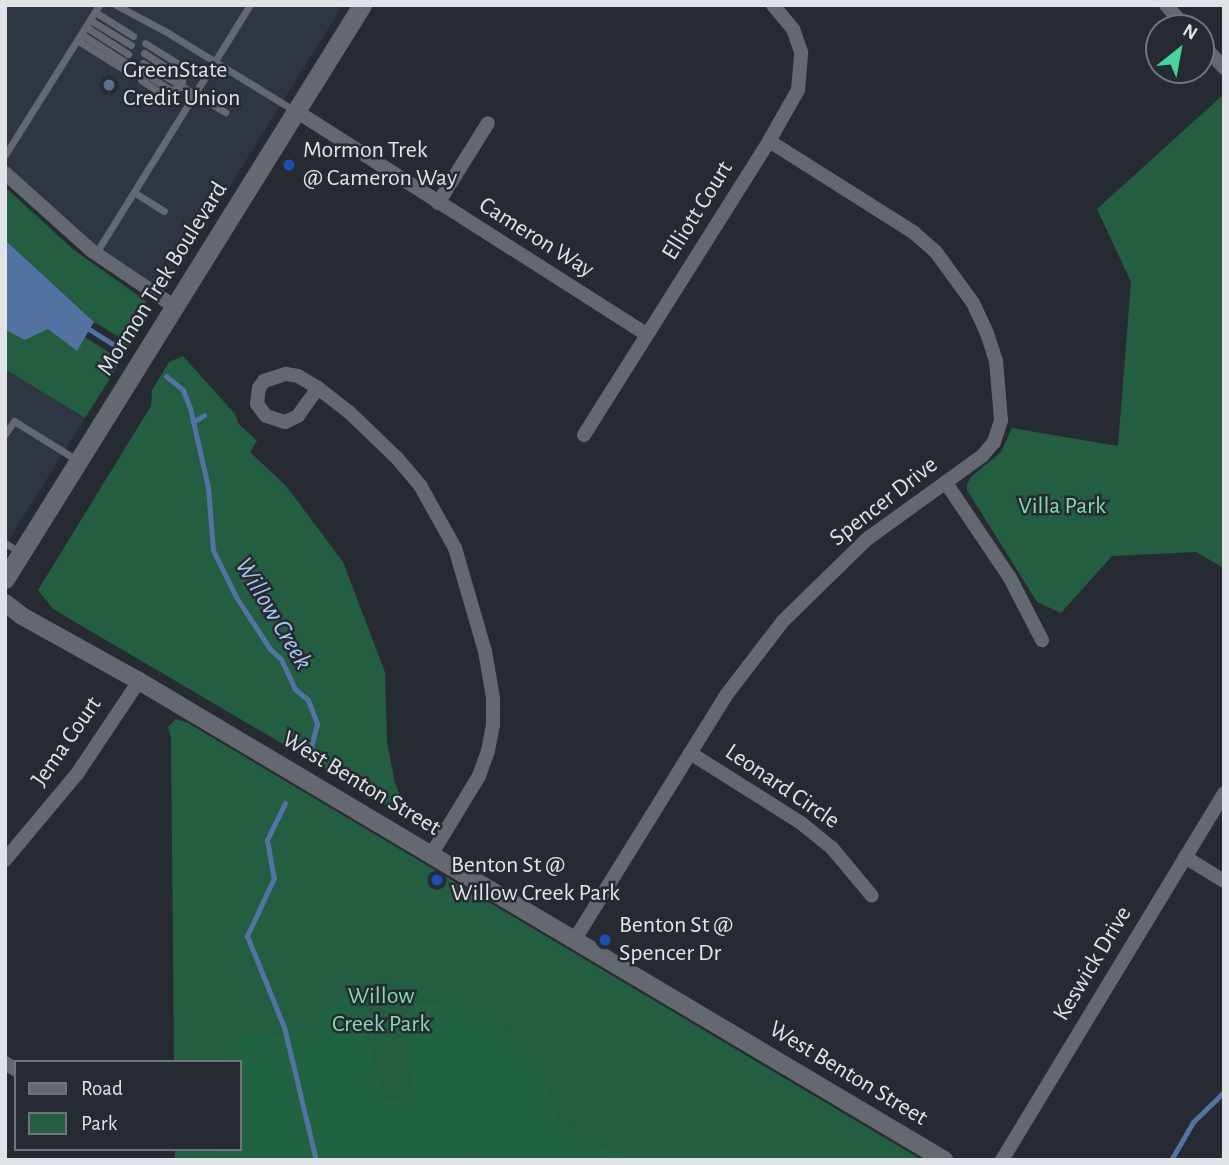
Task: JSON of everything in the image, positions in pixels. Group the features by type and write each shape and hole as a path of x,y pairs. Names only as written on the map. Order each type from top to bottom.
{"main road":[{"name":"Mormon Trek Boulevard","path":"5,579 13,548 78,461 362,5"}],"street":[{"name":"Elliott Court","path":"583,435 769,141 798,89 801,52 793,29 773,5"},
{"name":"Cameron Way","path":"296,111 647,335"},
{"path":"438,202 488,123"},
{"name":"Spencer Drive","path":"575,939 690,752 749,663 808,593 867,539 982,456 994,442 1002,420 996,361 973,303 936,252 913,232 769,141"},
{"path":"5,173 95,254 175,307"},
{"path":"318,388 349,412 397,458 439,514 461,566 485,651 493,698 493,725 488,751 479,776 431,855"},
{"path":"946,483 1010,578 1042,640"},
{"name":"West Benton Street","path":"5,603 22,616 139,681 944,1160"},
{"name":"Jema Court","path":"5,860 77,774 139,681"},
{"name":"Leonard Circle","path":"690,752 801,823 832,848 872,896"},
{"name":"Keswick Drive","path":"1002,1160 1224,793"},
{"path":"1185,857 1224,881"}],"lane":[{"path":"116,5 296,111"},
{"path":"95,254 250,5"},
{"path":"5,155 97,9 134,36"},
{"path":"90,20 131,45"},
{"path":"81,34 126,62 81,34"},
{"path":"142,76 167,97 181,86 185,68 145,43"},
{"path":"144,53 180,76 181,86"},
{"path":"143,63 225,112"},
{"path":"135,192 164,211"},
{"path":"5,434 13,421 78,461"}],"shaded area":[{"path":"5,5 343,5 160,298 5,173"},
{"path":"5,369 85,418 5,546"}],"green space":[{"name":"Villa Park","path":"1224,94 1224,568 1196,552 1112,556 1061,613 1037,602 967,490 967,484 971,477 1001,452 1012,428 1118,446 1131,282 1097,209"},
{"path":"5,187 74,250 146,301 148,318 85,418 5,369 5,330 25,340 48,329 77,350 85,337 110,353 119,337 94,322 5,240"},
{"path":"183,356 234,413 239,424 257,441 250,452 287,487 343,562 385,672 387,742 395,783 409,818 53,609 38,590 151,406 152,390 169,362"},
{"name":"Willow Creek Park","path":"176,719 188,723 922,1160 175,1160 175,1151 242,1151 242,1060 174,1060 171,738 168,727"},
{"path":"348,999 360,1010 384,1098 395,1100 414,1088 410,1073 410,1038 416,1004 450,1002 518,1039 540,1070 556,1119 587,1141 632,1160 488,1160 473,1152 458,1153 455,1160 222,1160 222,1151 242,1151 242,1060 224,1060 226,1047 244,1031 307,1038 324,1009"}],"water":[{"path":"5,240 94,322 77,351 48,329 25,340 5,330"}],"waterway":[{"name":"Willow Creek","path":"84,326 114,345"},
{"name":"Willow Creek","path":"166,376 183,390 190,408 208,487 213,550 236,597 270,649 281,659 295,689 308,700 317,724 310,750"},
{"path":"193,422 204,415"},
{"name":"Willow Creek","path":"285,803 267,840 274,878 247,936 284,1027 316,1160"},
{"path":"1171,1160 1193,1122 1224,1092"}],"place":[{"name":"GreenState Credit Union","path":"109,85"},
{"name":"Mormon Trek @ Cameron Way","path":"289,165"},
{"name":"Benton St @ Willow Creek Park","path":"437,880"},
{"name":"Benton St @ Spencer Dr","path":"605,940"}]}
